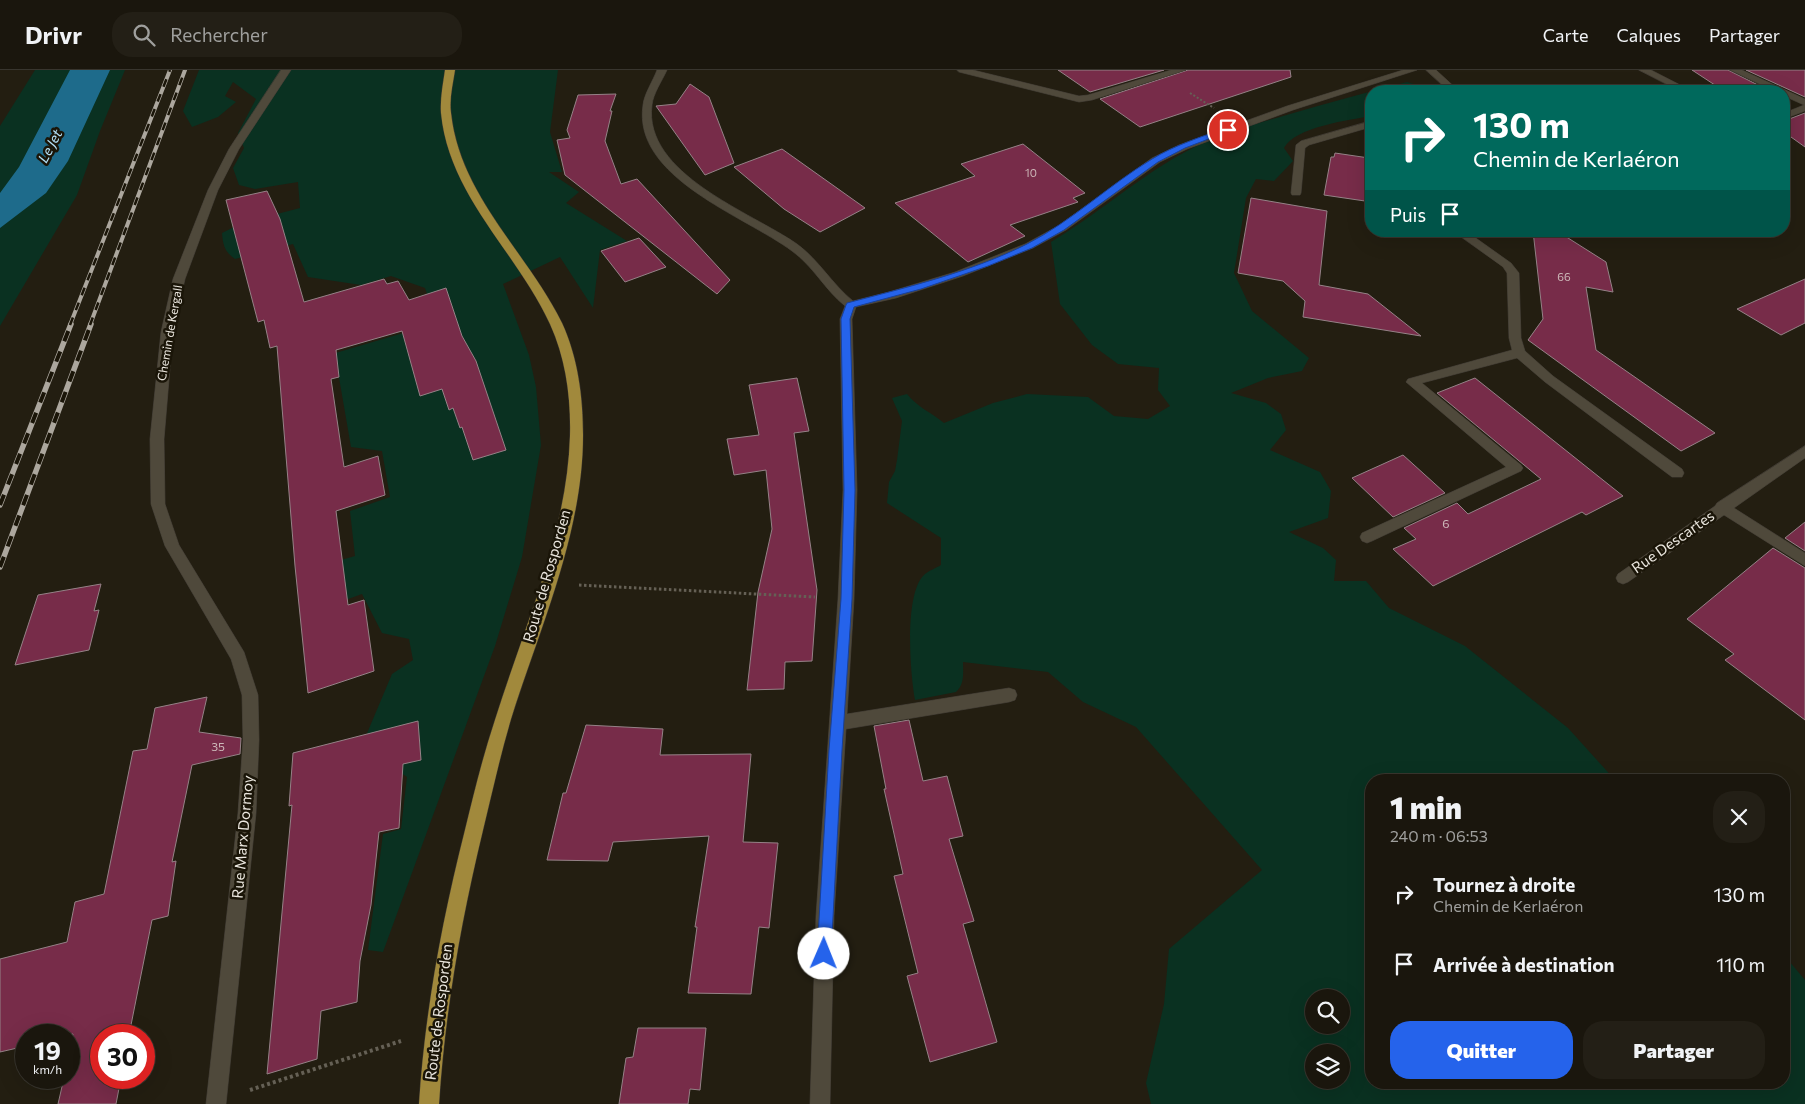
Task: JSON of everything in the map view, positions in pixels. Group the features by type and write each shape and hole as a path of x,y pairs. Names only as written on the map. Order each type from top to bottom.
{"main road":[{"name":"Route de Rosporden","path":"429,1104 442,972 461,877 507,706 548,583 567,510 574,469 576,417 572,376 565,347 553,316 537,289 489,220 457,159 449,138 446,112 450,70"}],"street":[{"name":"Chemin de Kergall","path":"194,584 172,546 158,504 157,439 167,332 179,279 213,190 234,149 286,70"},
{"path":"662,70 651,92 647,112 650,135 657,150 668,164 702,194 798,250 835,292 850,305"},
{"path":"962,70 1080,99 1089,98 1181,70"},
{"path":"850,305 918,287 985,265 1029,246 1068,223 1156,160 1183,147 1242,124 1412,70"},
{"path":"1431,70 1447,85"},
{"path":"1644,70 1675,85"},
{"path":"1734,70 1767,85"},
{"path":"1790,95 1805,102"},
{"path":"1790,114 1805,108"},
{"path":"1296,193 1300,147 1305,143 1365,126"},
{"path":"1467,237 1507,265 1512,272 1515,338 1519,353 1549,379 1677,473"},
{"path":"820,1104 825,916 846,599 850,490 846,319 850,305"},
{"path":"1367,536 1516,468 1412,382 1519,353"},
{"name":"Rue Descartes","path":"1623,578 1805,450"},
{"name":"Rue Descartes","path":"1722,507 1805,560"},
{"name":"Rue Marx Dormoy","path":"194,584 238,657 250,695 251,740 247,813 216,1102"},
{"path":"838,723 1009,695"}],"path":[{"path":"1163,76 1242,124"},
{"path":"548,583 846,599"},
{"path":"216,1102 435,1030"}],"green space":[{"path":"35,70 125,70 77,195 0,326 0,126"},
{"path":"199,70 558,70 550,132 562,172 549,172 579,192 566,203 627,241 600,250 593,308 560,257 503,284 529,355 536,387 541,445 522,557 495,646 383,952 368,950 383,834 401,829 407,777 378,757 365,738 392,674 413,660 409,639 382,633 362,594 301,616 299,572 355,556 350,511 390,497 382,451 351,447 337,366 322,357 437,323 425,288 391,276 361,285 308,277 293,244 235,259 229,254 224,245 222,233 242,223 300,208 298,182 255,189 239,185 233,168 244,148 238,133 256,99 233,82 225,96 236,102 218,117 192,127 183,111"},
{"path":"1407,82 1417,85 1395,85"},
{"path":"1365,93 1365,117 1323,126 1299,135 1290,141 1284,148 1293,161 1274,181 1256,179 1246,198 1234,273 1252,311 1309,358 1302,371 1268,378 1231,393 1266,403 1281,414 1286,430 1270,450 1320,472 1331,491 1328,518 1289,532 1323,548 1336,560 1334,581 1366,581 1389,608 1465,646 1568,728 1610,774 1365,774 1365,1089 1790,1089 1790,962 1805,980 1805,1104 1151,1104 1146,1083 1164,1004 1169,949 1262,870 1136,727 1083,702 1048,672 963,662 962,682 956,692 915,700 910,654 913,599 924,575 941,565 941,538 887,503 889,482 895,471 902,421 892,398 907,394 944,423 993,403 1027,394 1088,397 1114,416 1148,419 1170,406 1158,390 1159,368 1118,364 1092,345 1060,304 1051,242 1163,165 1183,153 1224,134"}],"water":[{"name":"Le Jet","path":"70,70 110,70 68,161 46,193 0,228 0,193 19,167"}],"building":[{"path":"1058,70 1164,70 1090,92"},
{"path":"1188,70 1290,70 1291,77 1140,127 1100,99"},
{"path":"1692,70 1728,70 1758,85 1715,85"},
{"path":"1746,70 1805,70 1805,97 1790,90 1790,85 1779,85"},
{"path":"690,84 709,97 734,163 705,175 656,106 676,104"},
{"path":"616,94 610,111 612,111 605,141 621,184 637,179 730,280 717,294 565,175 557,140 570,138 567,130 578,95"},
{"path":"1805,113 1805,147 1790,136 1790,119"},
{"path":"1023,144 1085,193 1073,198 1078,202 1010,225 1025,236 968,262 895,203 975,176 961,164"},
{"path":"782,149 865,208 820,232 784,209 734,167"},
{"path":"1335,153 1365,157 1365,201 1324,195 1331,157 1334,157"},
{"path":"267,191 280,219 304,302 384,279 387,284 398,281 409,300 446,288 462,336 476,361 506,450 473,460 462,427 460,428 453,408 449,410 442,389 420,396 402,331 336,350 339,377 331,379 344,467 378,456 385,495 336,511 348,605 364,600 374,671 308,693 295,566 277,346 270,348 264,320 258,322 226,200"},
{"path":"1251,198 1327,211 1319,285 1368,294 1421,336 1303,317 1305,301 1283,281 1238,273"},
{"path":"1534,237 1566,237 1606,262 1613,292 1586,287 1596,350 1715,433 1681,451 1528,340 1543,319"},
{"path":"639,238 666,267 625,282 601,251"},
{"path":"1805,279 1805,323 1781,335 1737,309"},
{"path":"797,378 809,431 794,433 817,590 812,661 785,662 784,689 747,690 758,592 772,529 766,470 734,475 727,439 759,435 749,385"},
{"path":"1475,378 1623,496 1586,515 1582,512 1433,586 1393,549 1416,539 1404,528 1457,503 1468,514 1541,479 1437,393"},
{"path":"1403,455 1445,493 1393,517 1352,478"},
{"path":"1805,522 1805,551 1785,538"},
{"path":"1773,548 1805,568 1805,720 1725,660 1734,654 1687,619"},
{"path":"101,584 94,611 99,610 89,650 15,665 38,595"},
{"path":"207,697 199,732 241,738 240,754 192,765 172,862 176,861 168,916 152,920 131,1024 90,1024 90,1089 119,1089 116,1104 58,1104 61,1089 80,1089 80,1024 15,1024 15,1049 0,1052 0,959 67,942 75,902 104,894 133,751 147,749 155,708"},
{"path":"909,720 923,781 947,776 963,836 949,839 974,921 963,924 997,1042 930,1062 907,976 918,973 894,876 903,874 884,789 886,789 874,726"},
{"path":"418,721 421,760 403,764 399,828 379,832 371,905 360,961 357,1002 321,1011 317,1059 267,1074 292,805 289,806 293,753"},
{"path":"586,725 663,729 660,755 751,754 743,842 778,843 769,928 759,927 751,994 688,993 697,927 695,927 709,836 613,842 608,861 547,860 563,793 566,793"},
{"path":"638,1028 706,1028 700,1090 690,1089 688,1104 619,1104 626,1058 633,1057"}],"railway":[{"path":"70,325 170,70"},
{"path":"90,325 185,70"},
{"path":"0,505 71,324"},
{"path":"0,567 91,324"}],"route":[{"path":"824,954 835,750 846,599 850,490 846,396 846,319 850,305 918,287 1012,254 1062,228 1156,160 1183,147 1228,130"}]}
